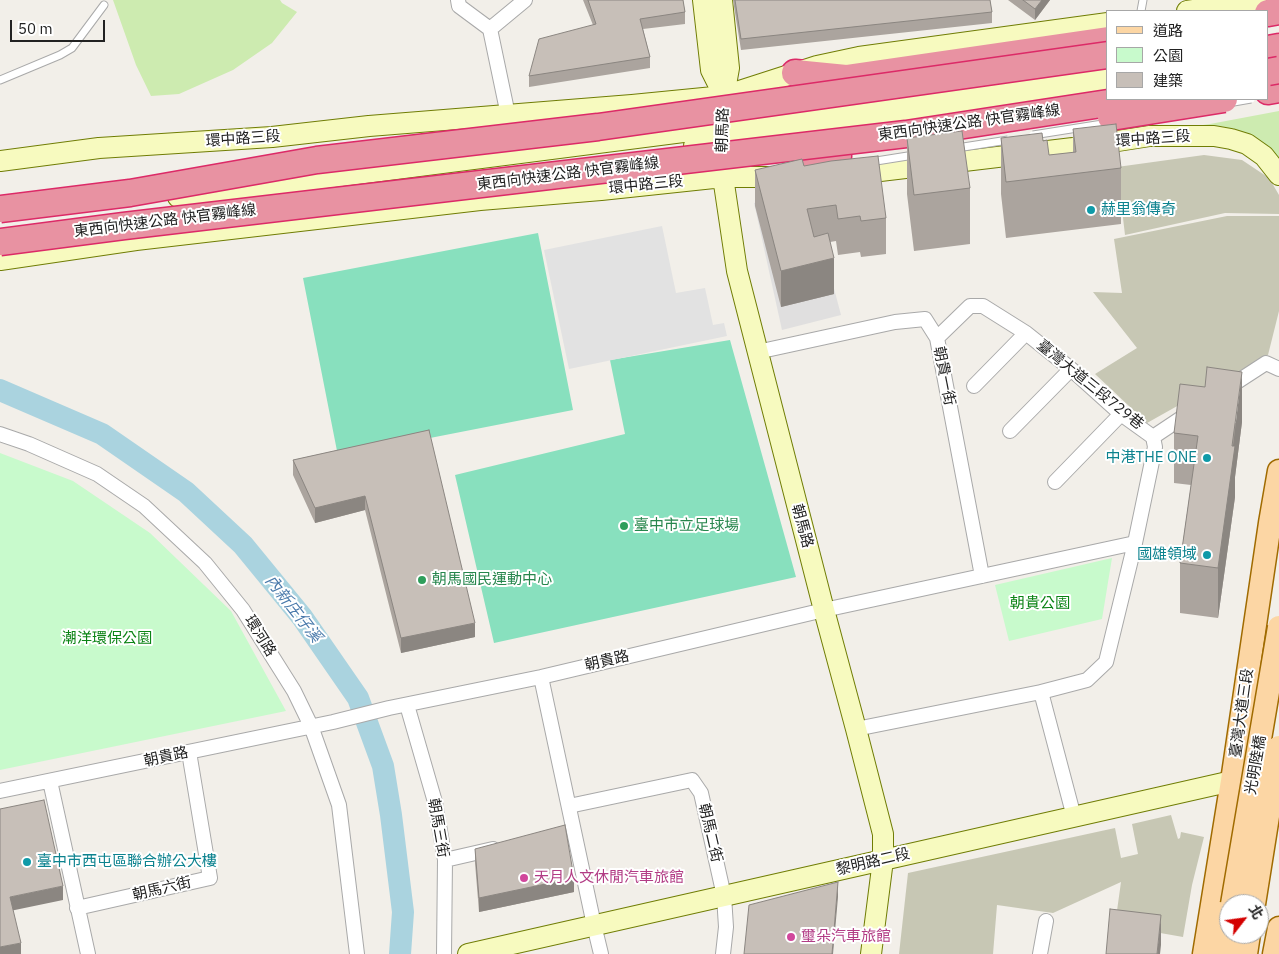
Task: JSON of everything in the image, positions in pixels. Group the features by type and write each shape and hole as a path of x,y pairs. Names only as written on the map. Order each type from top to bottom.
{"highway":[{"path":"1269,14 1279,27"},
{"path":"806,69 846,78 1106,40"},
{"path":"0,209 130,193 316,160 598,127 1106,55"},
{"name":"東西向快速公路 快官霧峰線","path":"0,242 896,135 1127,100"},
{"path":"791,177 832,163 1218,100"},
{"path":"0,201 93,191 130,193"},
{"path":"0,255 105,237 124,226"}],"main road":[{"name":"臺灣大道三段","path":"1204,954 1279,471"},
{"name":"光明陸橋","path":"1234,894 1279,627"},
{"name":"光明陸橋","path":"1256,894 1279,748"},
{"path":"1274,954 1279,928"}],"street":[{"path":"458,0 459,6 490,29 508,115"},
{"path":"490,29 525,0"},
{"name":"朝馬路","path":"703,0 711,70 724,96"},
{"name":"朝馬路","path":"722,0 729,68 724,96 721,135 723,176 737,271 883,834 883,860 871,954"},
{"name":"環中路三段","path":"0,161 99,148 272,137 369,126 632,106 724,96 806,69 859,57 1106,23"},
{"path":"0,219 721,135 1106,71"},
{"path":"0,231 721,135 1106,86"},
{"path":"1146,100 1150,136"},
{"name":"環中路三段","path":"0,260 136,240 480,200 601,190 723,176 808,178 841,176 1073,148 1150,136 1214,136 1231,138 1247,144 1264,156 1279,175"},
{"name":"臺灣大道三段729巷","path":"937,338 970,306 983,306 1026,333 1071,369 1121,414 1154,437 1202,405"},
{"name":"朝貴一街","path":"757,352 895,322 925,319 937,338 982,576"},
{"path":"974,386 1026,333"},
{"path":"1218,395 1266,363 1279,370"},
{"path":"1010,431 1071,369"},
{"path":"1055,482 1121,414"},
{"name":"環河路","path":"0,434 29,444 97,474 144,506 205,563 244,610 294,691 311,726 339,805 357,954"},
{"path":"856,729 1041,692 1087,680 1106,662 1135,543 1155,447 1154,437"},
{"path":"824,610 1135,543"},
{"name":"朝貴路","path":"0,792 541,677 824,610"},
{"path":"541,677 568,806 569,830 601,954"},
{"path":"1041,692 1074,817"},
{"name":"朝馬三街","path":"407,705 435,802 445,860 444,954"},
{"name":"朝馬六街","path":"77,908 210,878 189,752"},
{"name":"黎明路二段","path":"468,954 1074,817 1232,782 1279,774"},
{"name":"朝馬二街","path":"568,806 692,780 701,793 724,896 726,927 723,954"},
{"path":"50,781 88,954"},
{"path":"445,860 509,844"},
{"path":"1040,954 1046,921"}],"lane":[{"path":"0,80 60,55 72,48 104,5"},
{"path":"1078,35 1106,30"},
{"path":"940,57 950,55"},
{"path":"806,69 871,63"},
{"path":"1030,136 1245,100"},
{"path":"952,149 1011,139"},
{"path":"865,163 923,153"}],"shaded area":[{"path":"1204,155 1242,160 1269,178 1279,195 1279,214 1225,213 1125,235 1117,167"},
{"path":"808,190 841,315 782,330 754,203"},
{"path":"1227,216 1279,216 1279,311 1268,355 1147,423 1095,374 1137,348 1093,292 1122,293 1114,239"},
{"path":"662,226 676,293 705,288 713,325 724,323 727,336 569,369 544,250"},
{"path":"1171,815 1178,839 1181,832 1204,837 1192,885 1183,937 1115,925 1121,882 1053,913 997,905 993,954 899,954 908,873 1115,828 1121,858 1138,854 1132,824"}],"green space":[{"path":"113,0 280,0 297,12 272,43 233,70 179,94 151,96 136,65"},
{"path":"1279,111 1279,164 1192,131 1196,126"},
{"path":"538,233 573,410 338,456 303,278"},
{"name":"臺中市立足球場","path":"730,340 796,577 494,643 455,475 625,434 610,360"},
{"name":"潮洋環保公園","path":"0,453 73,481 150,533 231,611 286,711 0,770"},
{"name":"朝貴公園","path":"1112,558 1102,619 1009,641 995,585"}],"building":[{"path":"588,0 683,0 685,12 640,19 650,57 529,76 539,39 596,24"},
{"path":"735,0 990,0 992,12 741,39"},
{"path":"1023,0 1042,0 1035,9"},
{"path":"1116,124 1121,168 1006,182 1001,138 1042,133 1043,141 1047,140 1049,155 1076,152 1073,129"},
{"path":"962,131 970,188 914,195 907,138"},
{"path":"878,156 886,218 861,221 860,216 838,219 836,205 807,209 814,237 828,233 834,258 781,271 755,170 802,159 804,166"},
{"path":"1207,367 1242,372 1232,446 1235,446 1218,568 1180,563 1198,436 1174,433 1180,384 1205,387"},
{"name":"朝馬國民運動中心","path":"429,430 475,623 401,638 365,496 315,508 293,460"},
{"name":"臺中市西屯區聯合辦公大樓","path":"44,800 63,886 10,897 21,943 0,947 0,809"},
{"name":"天月人文休閒汽車旅館","path":"565,825 574,878 479,898 475,849"},
{"name":"璽朵汽車旅館","path":"838,882 832,954 744,954 749,905"},
{"path":"1110,909 1161,915 1157,954 1106,954"}],"waterway":[{"name":"內新庄仔溪","path":"0,390 102,434 186,492 243,545 302,617 358,698 383,766 403,912 400,954"}],"place":[{"name":"赫里翁傳奇","path":"1091,210"},
{"name":"中港THE ONE","path":"1207,458"},
{"name":"臺中市立足球場","path":"624,526"},
{"name":"國雄領域","path":"1207,555"},
{"name":"朝馬國民運動中心","path":"422,580"},
{"name":"臺中市西屯區聯合辦公大樓","path":"27,862"},
{"name":"天月人文休閒汽車旅館","path":"524,878"},
{"name":"璽朵汽車旅館","path":"791,937"}]}
